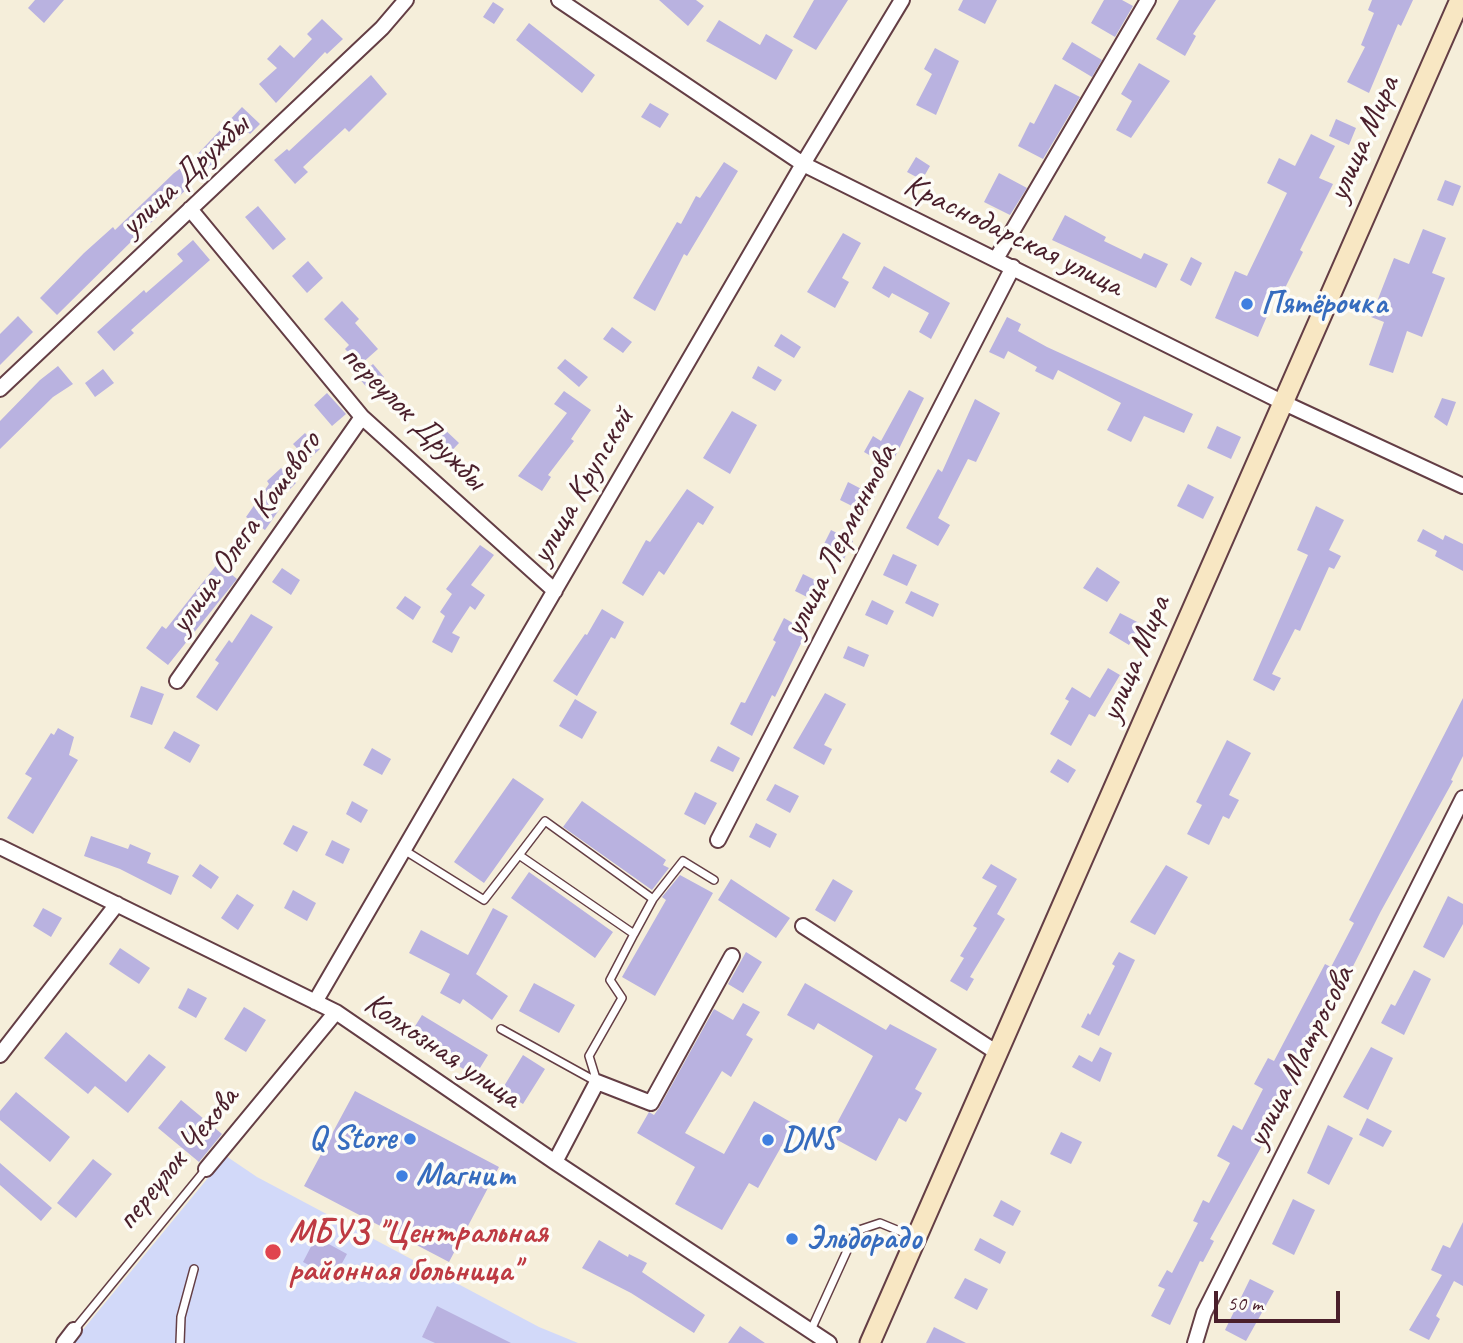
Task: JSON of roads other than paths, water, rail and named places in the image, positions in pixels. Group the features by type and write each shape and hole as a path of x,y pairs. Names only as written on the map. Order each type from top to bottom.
{"main road":[{"name":"улица Мира","path":"870,1343 1460,0"}],"street":[{"name":"улица Дружбы","path":"0,389 382,28 406,0"},
{"name":"улица Крупской","path":"315,1002 803,164 902,0"},
{"path":"996,259 1148,0"},
{"name":"Краснодарская улица","path":"564,1 803,164 1282,402 1463,486"},
{"name":"переулок Дружбы","path":"190,209 362,417 555,590"},
{"name":"улица Лермонтова","path":"718,840 1013,267"},
{"name":"улица Олега Кошевого","path":"177,681 362,417"},
{"name":"улица Матросова","path":"1195,1343 1193,1339 1204,1313 1463,797"},
{"name":"Колхозная улица","path":"0,847 336,1012 555,1162 829,1343"},
{"path":"0,1055 117,904"},
{"path":"803,926 999,1054"},
{"path":"555,1162 597,1082 651,1103 732,956"},
{"name":"переулок Чехова","path":"205,1169 336,1012"},
{"name":"переулок Чехова","path":"64,1343 74,1330"}],"lane":[{"path":"404,850 484,900 545,821 653,899"},
{"path":"519,855 634,934"},
{"path":"597,1082 589,1056 621,998 610,980 653,899 682,861 713,880"},
{"path":"501,1029 597,1082"},
{"name":"переулок Чехова","path":"74,1330 205,1169"},
{"path":"811,1330 856,1231 880,1223 917,1238"},
{"path":"180,1343 181,1317 194,1269"}],"place":[{"name":"Пятёрочка","path":"1247,304"},
{"name":"Q Store","path":"410,1139"},
{"name":"DNS","path":"768,1140"},
{"name":"Магнит","path":"402,1176"},
{"name":"Эльдорадо","path":"792,1239"},
{"name":"МБУЗ \"Центральная районная больница\"","path":"273,1252"}]}
